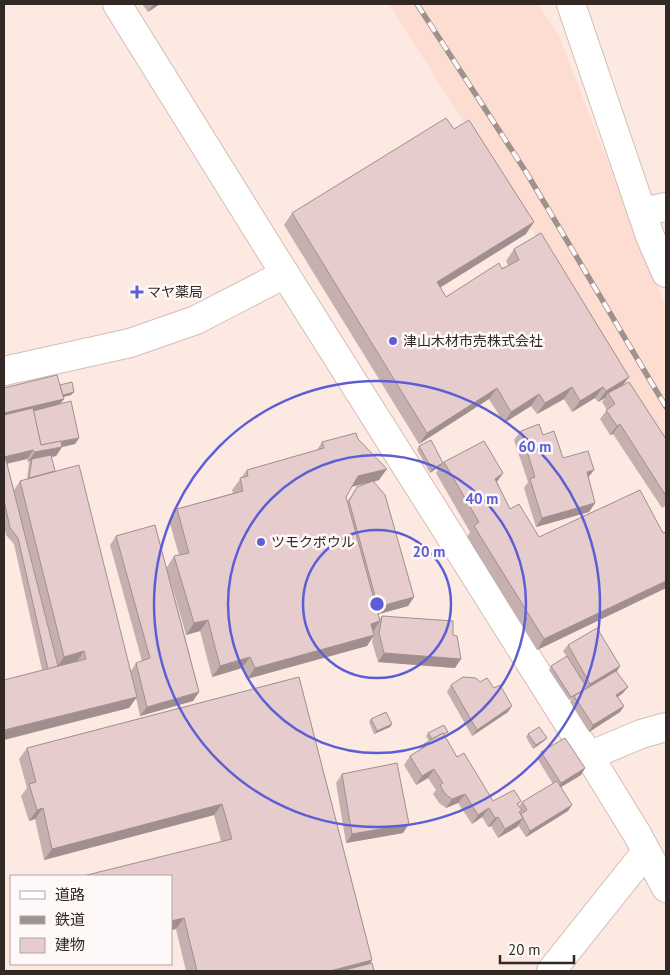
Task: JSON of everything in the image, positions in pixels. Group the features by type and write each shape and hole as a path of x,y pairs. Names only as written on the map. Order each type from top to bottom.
{"street":[{"path":"117,4 589,756 666,888"},
{"path":"571,4 654,209 650,236 666,273"},
{"path":"4,371 130,343 196,320 285,274"},
{"path":"589,756 641,734 666,727"},
{"path":"551,971 646,852"}],"shaded area":[{"path":"389,4 538,4 559,36 629,217 666,306 666,443"}],"building":[{"path":"446,118 454,129 469,120 534,222 437,282 446,297 499,263 502,269 519,260 514,249 541,233 629,377 606,391 603,387 580,401 572,387 545,403 539,394 511,412 497,388 427,433 292,213"},
{"path":"57,375 64,399 4,413 4,388"},
{"path":"72,382 74,392 63,395 60,385"},
{"path":"629,382 666,439 666,496 620,424 617,426 606,410 615,404 608,393"},
{"path":"71,401 79,438 41,445 33,411"},
{"path":"33,408 41,445 61,441 62,447 35,452 33,450 4,457 4,415"},
{"path":"539,424 543,435 554,431 563,458 588,451 594,470 587,472 595,503 542,518 530,479 535,477 521,431"},
{"name":"ツモクボウル","path":"356,433 358,439 387,469 358,476 346,497 380,621 371,624 374,635 255,668 250,657 220,666 208,620 194,623 174,556 189,553 177,509 243,491 240,478 248,476 247,470 324,448 322,442"},
{"path":"431,440 443,463 432,469 419,446"},
{"path":"484,441 503,473 495,479 510,509 519,504 539,537 640,490 663,533 666,532 666,581 544,639 474,526 479,522 444,462"},
{"path":"51,455 55,471 29,478 32,459"},
{"path":"4,460 6,460 58,666 48,669 18,538 10,528 4,500"},
{"path":"79,465 137,697 4,730 4,680 86,659 84,651 64,657 20,481"},
{"path":"373,481 385,495 414,597 378,607 349,501 357,487"},
{"path":"155,525 199,692 147,707 136,663 150,658 116,536"},
{"path":"382,616 453,621 453,635 457,636 461,659 384,653 379,633"},
{"path":"597,628 620,666 590,684 568,645"},
{"path":"567,656 587,688 571,697 551,666"},
{"path":"616,671 628,687 616,695 624,706 593,725 574,696"},
{"path":"299,677 372,960 330,971 197,971 184,918 172,921 172,875 87,875 232,839 222,804 52,849 43,808 37,810 29,784 36,782 27,748"},
{"path":"463,677 476,678 480,682 487,678 494,688 500,685 512,706 477,730 451,685"},
{"path":"386,712 392,724 377,731 371,719"},
{"path":"444,725 448,732 432,739 428,733"},
{"path":"539,727 547,738 536,745 528,734"},
{"path":"443,733 457,757 464,753 493,801 514,790 521,801 517,804 522,810 519,812 523,818 505,829 498,817 495,818 489,808 478,815 465,794 452,799 445,794 440,785 443,783 434,769 422,776 410,756 426,746 424,744"},
{"path":"565,738 585,768 561,783 541,752"},
{"path":"397,763 409,824 352,834 342,774"},
{"path":"557,781 572,805 530,831 521,814 527,810 522,802"},
{"path":"372,963 374,971 341,971"}],"railway":[{"path":"417,4 526,172 666,407"}],"place":[{"name":"マヤ薬局","path":"137,292"},
{"name":"津山木材市売株式会社","path":"393,341"},
{"name":"ツモクボウル","path":"261,542"}]}
